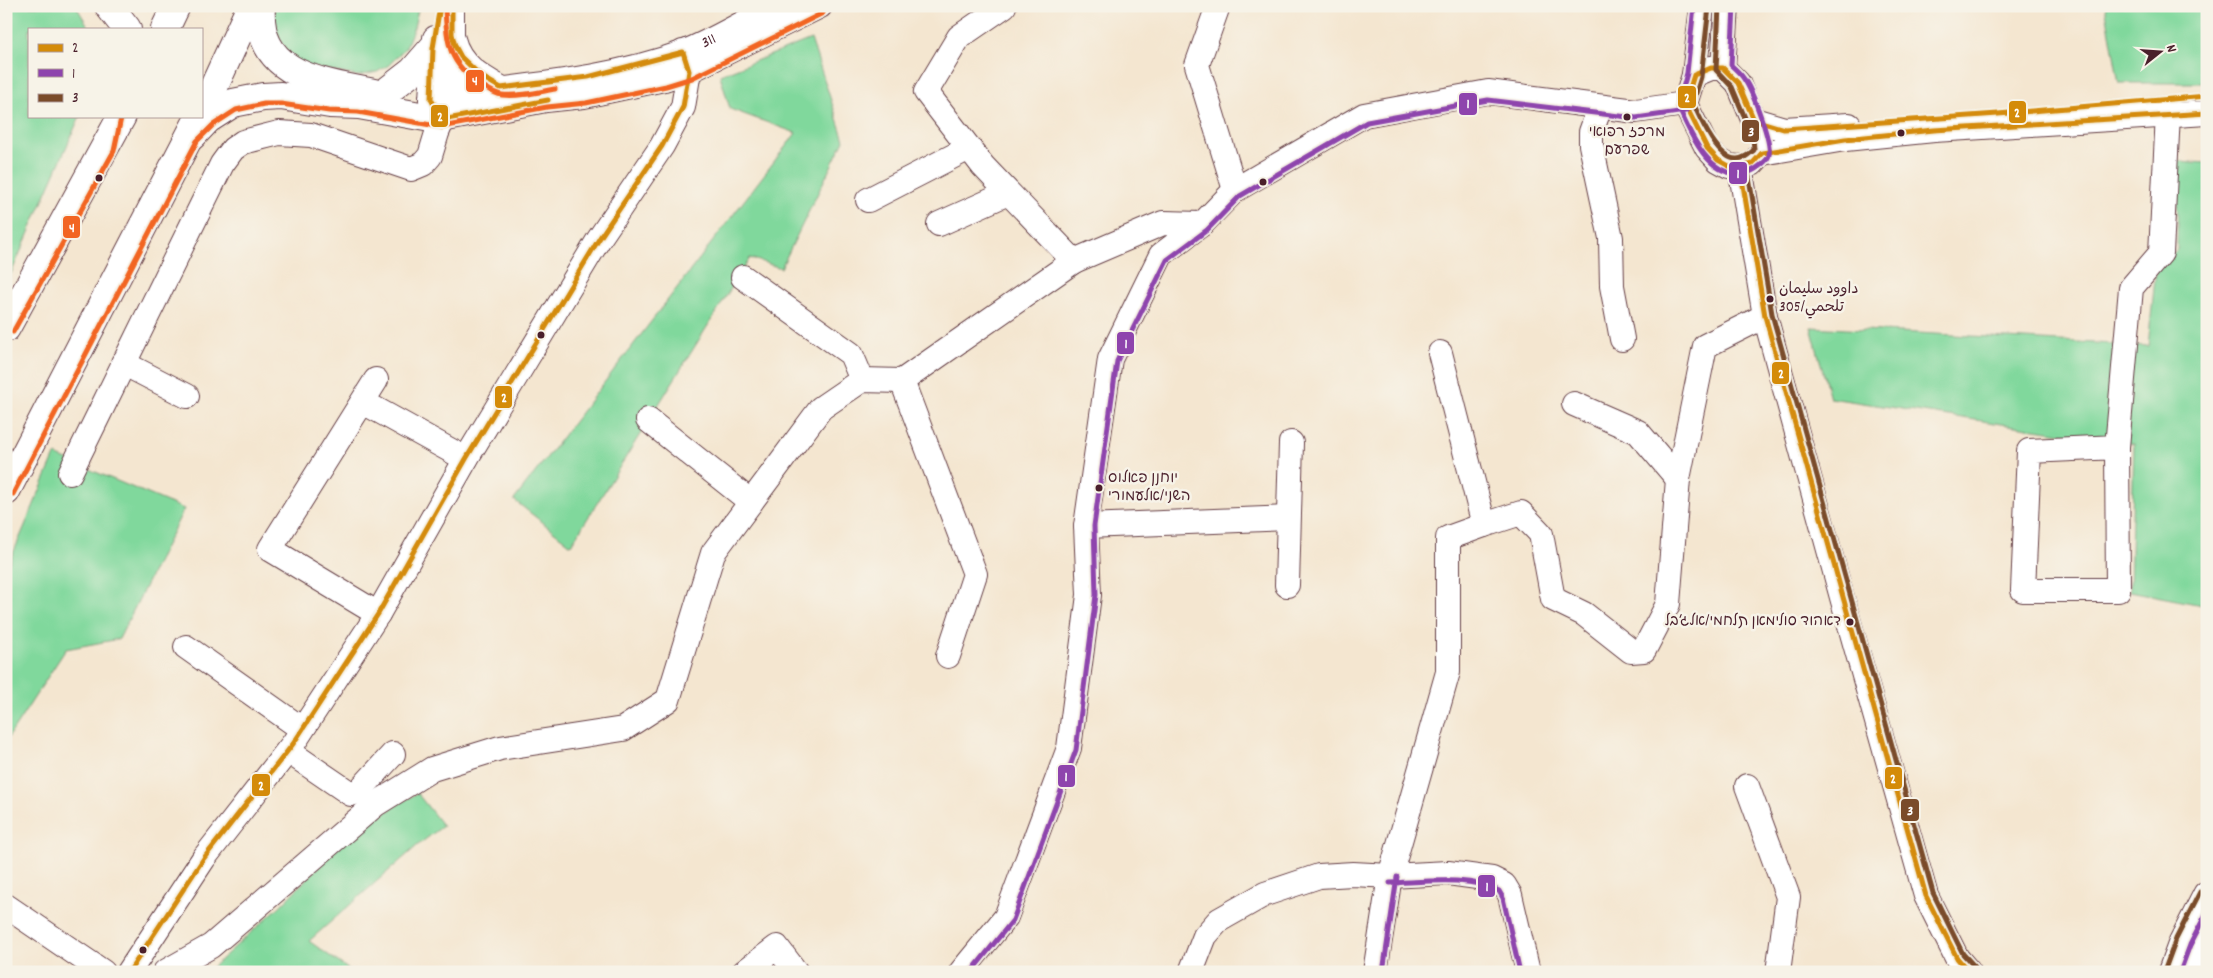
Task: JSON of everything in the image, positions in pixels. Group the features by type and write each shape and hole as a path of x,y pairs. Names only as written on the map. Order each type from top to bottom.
{"main road":[{"path":"109,6 126,28"},
{"path":"165,28 176,6"},
{"path":"202,114 251,6"},
{"path":"261,6 261,27 264,38 278,61 291,70 308,77 382,94 442,105"},
{"path":"382,94 414,71 443,41"},
{"path":"6,491 198,123 233,103 263,97 282,96 330,104 442,105"},
{"path":"107,147 114,118"},
{"path":"6,328 107,147 121,118"},
{"path":"2172,972 2183,942 2207,895"},
{"path":"2195,972 2207,942"}],"street":[{"path":"70,473 222,164 233,149 243,142 279,133 311,135 410,169 422,164 430,156 442,105 443,41 440,6"},
{"path":"443,41 452,6"},
{"name":"311","path":"442,105 546,100 584,96 664,79 686,62 774,6"},
{"name":"311","path":"442,105 501,88 686,62 820,6"},
{"path":"1004,6 959,37 926,92 969,148 1008,193 1074,261"},
{"path":"1218,6 1197,65 1235,190"},
{"path":"1702,6 1694,75 1685,104 1707,148 1718,160 1729,166 1740,167 1752,164 1762,153 1845,139 1924,131 2207,112"},
{"path":"1723,68 1728,6"},
{"path":"443,41 455,46 461,58 477,73 501,88"},
{"path":"129,972 204,858 288,750 378,614 466,459 600,239 662,146 683,107 686,62"},
{"path":"1694,75 1711,68 1723,68 1738,83 1760,135 1762,153"},
{"path":"961,972 1006,917 1069,748 1088,595 1086,526 1110,359 1160,255 1202,224 1235,190 1364,115 1488,92 1636,111 1685,104"},
{"path":"1754,120 1784,129 1988,115 2207,96"},
{"path":"1600,107 1591,132 1591,145 1612,238 1612,286 1622,339"},
{"path":"2117,447 2029,451 2023,590 2118,590 2117,447 2130,288 2161,253 2168,114"},
{"path":"868,200 969,148"},
{"path":"1740,167 1765,316 1926,896 1957,958 1969,972"},
{"path":"940,224 1008,193"},
{"path":"165,972 211,946 376,804 432,768 500,748 623,729 668,700 712,554 821,408 862,380 902,381 1074,261 1163,223 1202,224"},
{"path":"744,276 851,354 862,380"},
{"path":"1374,972 1390,876 1448,672 1448,538 1484,524 1521,513 1541,534 1553,599 1584,614 1631,651 1644,650 1668,604 1678,479 1706,346 1765,316"},
{"path":"1440,353 1484,524"},
{"path":"123,363 187,396"},
{"path":"376,380 270,549 378,614"},
{"path":"902,381 975,574 948,656"},
{"path":"363,402 466,459"},
{"path":"1574,404 1638,432 1678,479"},
{"path":"648,420 751,502"},
{"path":"1286,585 1291,443"},
{"path":"1086,526 1288,518"},
{"path":"186,646 302,729"},
{"path":"288,750 351,794 358,792 393,754"},
{"path":"1747,786 1788,897 1778,972"},
{"path":"1191,972 1205,936 1219,920 1265,894 1319,876 1353,874 1390,876 1448,874 1492,879 1504,885 1510,895 1528,972"},
{"path":"6,906 103,972"},
{"path":"744,972 777,947 796,972"}],"green space":[{"path":"6,6 76,6 89,28 28,28 28,118 79,118 6,285"},
{"path":"275,6 419,6 414,27 406,47 389,65 377,72 358,76 304,66 289,57 273,27"},
{"path":"2105,6 2207,6 2207,83 2119,83"},
{"path":"811,39 844,140 781,268 750,258 571,545 514,500 796,133 730,109 720,75"},
{"path":"2178,161 2207,163 2207,606 2130,591 2134,444 1830,398 1811,327 2148,346 2156,268 2177,250"},
{"path":"55,455 184,509 119,639 66,649 6,741 6,570"},
{"path":"417,793 443,826 418,845 309,941 352,972 207,972 279,907 353,832"}],"transit line":[{"name":"2","path":"440,6 433,48 431,99 442,120 548,100"},
{"name":"4","path":"445,6 448,42 451,52 462,69 470,77 496,94 502,95 522,95 555,89"},
{"name":"2","path":"129,972 204,858 293,744 378,614 466,459 599,239 662,146 683,107 689,71 683,52 588,77 501,88 482,77 461,57 455,46 452,34 452,6"},
{"name":"1","path":"1694,6 1687,73 1678,106 1689,130 1704,154 1713,164 1724,171 1736,174 1749,172 1761,165 1769,155 1769,148 1765,128 1752,94 1743,77 1731,65 1734,6"},
{"name":"3","path":"1709,7 1701,77 1693,103 1710,137 1717,146 1730,157 1740,159 1754,150 1753,137 1732,87 1716,70 1719,6"},
{"name":"4","path":"13,494 197,141 213,125 236,110 264,104 281,104 329,111 358,112 442,127 547,107 586,103 666,86 692,78 823,13"},
{"name":"2","path":"2207,96 1998,114 1784,129 1754,120 1738,83 1723,68 1711,68 1694,75 1685,104 1707,148 1718,160 1729,166 1740,167 1752,164 1762,153 1845,139 1934,130 2207,113"},
{"name":"1","path":"971,972 1013,920 1076,750 1096,595 1094,526 1117,361 1167,260 1207,230 1240,196 1367,122 1488,100 1636,118 1686,111"},
{"name":"4","path":"13,332 114,151 121,118"},
{"name":"3","path":"1747,166 1772,314 1933,893 1963,954 1975,967"},
{"name":"2","path":"1740,167 1765,316 1926,896 1957,958 1969,972"},
{"name":"1","path":"1383,972 1397,877"},
{"name":"1","path":"1390,883 1460,881 1487,886 1499,891 1503,898 1520,972"},
{"name":"3","path":"2165,969 2176,939 2200,892"},
{"name":"1","path":"2180,972 2190,945 2207,912"}],"place":[{"name":"מרכז רפואי שפרעם","path":"1627,117"},
{"name":"داوود سليمان تلحمي/305","path":"1770,299"},
{"name":"יוחנן פאלוס השני/אלעמורי","path":"1099,488"},
{"name":"דאהוד סולימאן תלחמי/אלג׳בל","path":"1850,622"}]}
